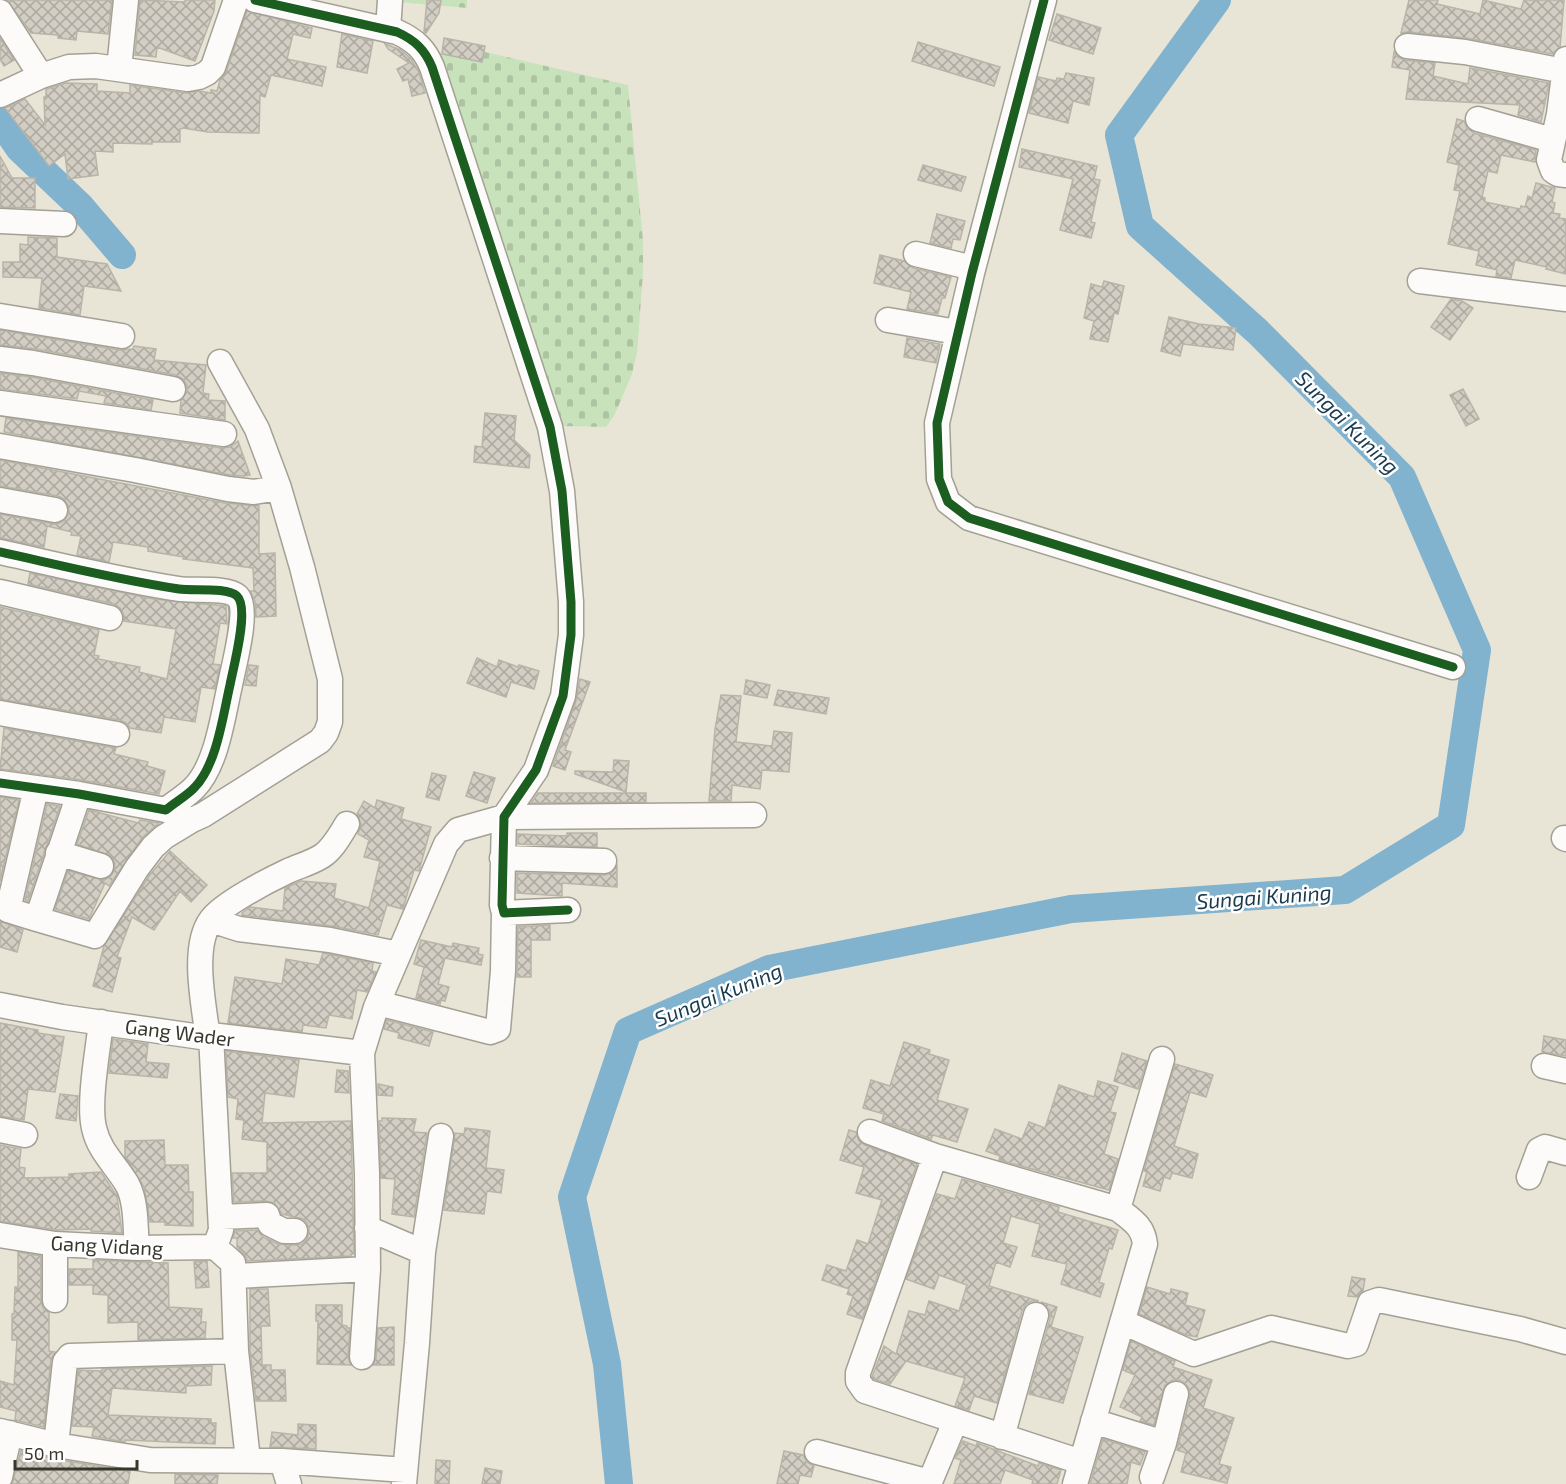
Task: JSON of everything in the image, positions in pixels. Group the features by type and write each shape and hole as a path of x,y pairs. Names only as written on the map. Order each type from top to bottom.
{"street":[{"path":"119,69 126,0"},
{"path":"6,92 41,76 69,68 96,66 178,78 199,77 213,67 236,0"},
{"path":"255,0 388,30 415,42 423,50 432,68 550,427 562,491 571,602 571,635 563,696 536,770 504,817 501,897 504,913 498,1029 490,1032 378,1003"},
{"path":"388,30 390,0"},
{"path":"1044,0 973,267 937,423 939,479 948,501 969,518 1453,667"},
{"path":"0,12 41,76"},
{"path":"1407,46 1565,65 1559,114 1552,140 1550,166 1558,174 1566,175"},
{"path":"1478,119 1552,140"},
{"path":"0,221 64,224"},
{"path":"916,254 973,267"},
{"path":"1420,281 1566,299"},
{"path":"0,316 122,336"},
{"path":"888,320 957,332"},
{"path":"0,360 33,363 173,389"},
{"path":"36,788 4,909 97,935 136,868 164,837 321,741 326,733 330,722 332,701 330,679 302,567 279,488 257,429 219,362"},
{"path":"0,403 224,434"},
{"path":"0,446 228,489 254,492 279,488"},
{"path":"0,500 56,510"},
{"path":"0,552 181,589 229,592 237,596 243,605 242,624 218,737 207,769 195,788 166,810"},
{"path":"0,592 110,618"},
{"path":"0,713 117,734"},
{"path":"0,783 79,794 166,810 192,820"},
{"path":"37,919 79,794"},
{"path":"362,1357 368,1269 362,1053 378,1003 446,844 458,830 504,817 754,815"},
{"path":"236,1461 228,1352 235,1276 233,1263 215,1247 221,1230 221,1217 209,1036 200,960 204,934 211,920 225,907 287,872 323,856 337,840 346,824"},
{"path":"58,853 101,866"},
{"path":"502,858 604,861"},
{"path":"504,913 568,910"},
{"path":"211,920 239,928 330,940 398,954"},
{"name":"Gang Wader","path":"0,1005 62,1017 362,1053"},
{"path":"101,1022 93,1110 94,1127 101,1149 128,1185 132,1196 136,1248"},
{"path":"1118,1209 1162,1059"},
{"path":"0,1130 25,1135"},
{"path":"870,1132 935,1155 1118,1209 1140,1226 1145,1244 1078,1473 1002,1437 865,1391 858,1381 858,1372 935,1155"},
{"path":"0,1477 5,1432 56,1445 150,1460 282,1461 404,1477 423,1252 441,1136"},
{"path":"1529,1177 1539,1150 1545,1147 1566,1153"},
{"path":"221,1217 267,1215 270,1224 284,1232 295,1232"},
{"path":"367,1228 423,1252"},
{"name":"Gang Vidang","path":"0,1235 55,1244 136,1248 215,1247"},
{"path":"55,1244 55,1300"},
{"path":"235,1276 368,1269"},
{"path":"1123,1322 1194,1354 1271,1328 1309,1335 1348,1346 1357,1341 1370,1303 1378,1300 1520,1329 1566,1342"},
{"path":"1002,1437 1036,1315"},
{"path":"56,1445 65,1362 70,1356 228,1352"},
{"path":"1152,1477 1164,1443 1176,1394"},
{"path":"1093,1421 1164,1443"},
{"path":"817,1452 929,1483 955,1422"},
{"path":"282,1461 289,1484"}],"green space":[{"path":"400,0 467,0 467,8 400,2"},
{"path":"444,38 485,46 485,52 628,85 643,241 643,273 637,353 632,374 615,414 606,427 558,426 439,68"}],"building":[{"path":"7,0 112,0 108,34 77,31 76,40 58,38 58,35 31,33"},
{"path":"140,0 185,2 185,0 215,0 214,11 195,61 157,47 156,57 135,55"},
{"path":"427,0 441,0 439,13 426,33 424,32"},
{"path":"1409,0 1438,0 1437,4 1480,14 1483,0 1521,9 1524,0 1564,0 1560,47 1553,54 1466,38 1401,33"},
{"path":"247,11 312,28 310,38 293,34 287,59 326,67 322,86 271,75 265,97 260,95 259,133 208,132 183,128 180,129 180,142 113,143 113,152 95,151 98,175 68,179 65,154 49,166 5,108 25,99 45,125 46,89 66,83 97,84 97,91 130,93 130,85 186,93 217,91"},
{"path":"1057,14 1101,28 1093,54 1049,40"},
{"path":"342,34 373,41 367,73 337,67"},
{"path":"0,38 14,60 4,66 0,59"},
{"path":"444,38 485,46 482,62 442,54"},
{"path":"918,42 1000,67 994,86 912,61"},
{"path":"385,44 401,50 411,59 419,72 425,93 412,96 408,79 403,81 397,69 409,63 388,49"},
{"path":"1394,52 1405,60 1435,63 1433,76 1468,84 1470,68 1549,83 1541,122 1518,115 1520,105 1406,99 1410,70 1392,67"},
{"path":"1066,73 1094,78 1089,105 1073,101 1068,123 1029,113 1038,77 1056,81 1057,78 1064,79"},
{"path":"1457,119 1464,121 1467,128 1474,133 1536,150 1535,162 1501,155 1497,173 1488,171 1482,197 1485,198 1485,202 1520,209 1521,206 1525,207 1528,196 1532,198 1536,183 1555,188 1552,202 1555,203 1553,213 1560,214 1559,218 1566,219 1566,274 1515,260 1511,278 1496,276 1497,270 1476,265 1479,251 1448,244 1460,191 1454,190 1459,165 1447,162"},
{"path":"1022,149 1097,166 1094,179 1100,180 1091,222 1095,223 1091,238 1060,230 1073,179 1019,167"},
{"path":"0,156 12,178 35,178 35,208 0,207"},
{"path":"923,165 966,177 961,191 918,180"},
{"path":"937,214 965,221 960,240 953,239 951,248 930,243"},
{"path":"28,237 57,238 57,257 107,264 121,291 84,286 80,315 39,308 42,278 3,277 3,262 20,262 20,244 28,245"},
{"path":"880,255 904,261 913,268 951,277 938,314 907,309 911,292 874,283"},
{"path":"1104,281 1124,286 1118,314 1114,313 1108,342 1090,339 1094,321 1084,318 1091,284 1102,287"},
{"path":"1451,299 1462,301 1473,308 1450,340 1431,327"},
{"path":"1169,317 1199,324 1236,328 1233,350 1183,344 1180,356 1161,351"},
{"path":"0,330 120,350 133,349 134,346 156,349 154,360 206,365 203,393 209,394 208,400 225,401 225,420 180,413 181,400 187,392 187,385 176,375 36,349 0,345"},
{"path":"907,338 940,344 936,363 904,357"},
{"path":"0,373 153,400 151,410 104,403 106,396 79,391 77,399 0,389"},
{"path":"1463,389 1479,419 1466,426 1450,395"},
{"path":"485,413 516,416 514,440 530,455 529,468 474,462 475,446 482,447"},
{"path":"6,418 222,448 230,447 238,441 250,475 230,475 4,432"},
{"path":"0,460 225,503 259,506 259,554 275,553 276,616 256,617 255,601 250,591 254,591 253,568 183,559 184,557 148,551 148,547 113,542 109,562 77,555 81,536 71,535 72,532 47,526 44,547 0,538 0,514 53,524 65,520 69,512 64,499 58,496 0,486"},
{"path":"30,573 154,599 226,606 227,624 220,623 213,664 220,665 215,689 201,687 195,722 164,717 161,733 130,728 120,720 0,699 0,607 99,630 94,655 99,656 98,659 140,667 139,672 167,679 176,629 124,621 123,613 114,604 28,584"},
{"path":"477,658 497,667 499,660 539,671 534,689 511,682 506,697 467,683"},
{"path":"249,665 258,666 256,686 245,685"},
{"path":"580,679 590,682 565,750 571,752 565,770 553,766 576,701"},
{"path":"746,680 770,685 767,698 744,694"},
{"path":"778,690 829,698 826,714 774,705"},
{"path":"721,695 741,696 736,742 772,746 774,731 792,733 789,772 762,770 760,789 732,785 731,801 709,801 715,729"},
{"path":"4,728 116,748 114,754 148,762 147,766 165,771 159,794 0,769"},
{"path":"614,760 629,761 626,792 575,774 575,771 613,772"},
{"path":"474,772 495,778 487,803 466,796"},
{"path":"432,773 446,776 439,800 426,797"},
{"path":"538,793 646,793 646,802 531,803"},
{"path":"0,797 19,800 0,881"},
{"path":"377,800 404,808 401,819 431,827 419,871 414,870 403,909 387,905 378,935 332,926 242,915 250,907 283,911 285,888 301,881 336,884 334,898 369,908 380,861 364,857 369,840 358,834 361,824 357,814 364,801 375,808"},
{"path":"47,804 60,806 28,901 25,900"},
{"path":"89,810 138,823 140,820 159,823 142,838 109,886 105,883 89,919 55,909 68,871 104,880 114,871 115,863 111,856 77,844"},
{"path":"567,833 597,833 597,847 518,844 518,834 567,836"},
{"path":"170,851 207,885 191,902 180,891 154,930 132,917 117,957 121,958 112,992 93,986 104,946 149,876"},
{"path":"617,866 617,887 562,883 562,896 517,893 517,873 604,875 611,873"},
{"path":"0,921 23,930 17,952 0,947"},
{"path":"550,925 550,940 531,940 531,977 517,977 518,927"},
{"path":"421,940 452,947 453,943 479,948 478,954 483,955 481,965 445,958 438,984 449,987 445,1001 441,1000 440,1004 416,998 424,967 414,964"},
{"path":"323,953 373,963 372,971 376,972 367,992 357,990 352,1019 329,1015 326,1028 303,1025 302,1032 228,1023 235,977 282,984 286,959 319,965"},
{"path":"387,1020 433,1032 429,1046 398,1038 399,1033 384,1029"},
{"path":"0,1023 64,1037 55,1092 28,1089 24,1120 0,1116"},
{"path":"1544,1036 1566,1040 1566,1056 1542,1052"},
{"path":"113,1039 148,1044 146,1062 169,1064 167,1078 109,1073"},
{"path":"904,1042 930,1050 929,1054 949,1060 937,1100 968,1109 957,1142 933,1135 931,1139 882,1121 884,1114 863,1108 871,1080 890,1086"},
{"path":"226,1051 299,1060 294,1097 265,1093 262,1123 351,1121 354,1254 351,1256 247,1261 237,1247 237,1238 233,1238 235,1231 257,1230 263,1237 278,1244 295,1245 302,1244 307,1239 309,1230 303,1219 282,1214 274,1203 234,1202 232,1173 267,1173 267,1142 242,1139 244,1120 236,1119 238,1099 228,1097"},
{"path":"1122,1053 1147,1061 1138,1089 1114,1081"},
{"path":"1175,1064 1213,1075 1206,1097 1190,1092 1174,1146 1198,1154 1192,1178 1172,1173 1170,1179 1164,1177 1160,1191 1143,1186 1147,1172 1144,1171"},
{"path":"337,1070 348,1071 349,1093 335,1092"},
{"path":"1098,1081 1118,1087 1110,1112 1116,1113 1104,1154 1118,1159 1109,1190 999,1160 1000,1156 986,1151 995,1129 1022,1139 1029,1122 1045,1128 1059,1085 1094,1097"},
{"path":"378,1084 393,1087 392,1096 378,1095"},
{"path":"60,1094 78,1096 76,1121 56,1118"},
{"path":"382,1118 416,1119 413,1132 427,1133 414,1217 392,1214 395,1179 381,1178 379,1121 382,1121"},
{"path":"465,1128 490,1131 486,1168 504,1170 501,1193 487,1191 484,1214 444,1210 455,1133 464,1134"},
{"path":"849,1130 856,1132 859,1141 865,1145 917,1164 862,1319 847,1314 853,1296 847,1294 849,1289 822,1280 827,1265 846,1271 857,1240 868,1244 882,1200 856,1193 864,1167 840,1160"},
{"path":"164,1140 165,1165 188,1165 189,1192 193,1192 193,1226 150,1222 144,1187 125,1157 125,1141"},
{"path":"0,1145 21,1149 19,1167 25,1168 24,1178 69,1177 69,1174 101,1172 117,1196 122,1233 91,1231 91,1229 57,1230 0,1221"},
{"path":"962,1179 1059,1207 1058,1212 1118,1230 1112,1249 1109,1248 1099,1282 1104,1284 1100,1297 1061,1284 1067,1264 1032,1256 1040,1224 1011,1216 1003,1243 1017,1247 1010,1267 996,1262 989,1286 1039,1301 1026,1304 1022,1311 997,1403 974,1396 969,1410 955,1406 965,1378 906,1361 890,1384 872,1377 884,1346 896,1354 909,1311 925,1315 929,1301 959,1311 967,1285 939,1275 934,1289 906,1279 937,1194 955,1199"},
{"path":"18,1252 41,1256 41,1301 43,1308 49,1313 49,1351 55,1352 51,1360 44,1427 15,1420 16,1411 0,1407 0,1381 14,1385 17,1340 12,1340 12,1314 14,1314 15,1287 18,1287"},
{"path":"93,1260 168,1263 169,1307 202,1309 201,1322 206,1322 205,1338 138,1340 138,1322 108,1323 108,1295 93,1294 93,1285 69,1285 69,1269 93,1269"},
{"path":"207,1261 209,1287 196,1288 194,1262"},
{"path":"1352,1277 1365,1279 1363,1291 1357,1297 1348,1296"},
{"path":"1147,1287 1170,1294 1171,1289 1188,1293 1185,1305 1205,1310 1197,1337 1186,1335 1139,1314"},
{"path":"250,1289 268,1289 270,1326 261,1326 262,1365 271,1365 271,1370 285,1370 286,1401 256,1401 250,1350"},
{"path":"1041,1302 1057,1307 1051,1327 1083,1337 1063,1403 1029,1394 1050,1319 1050,1311"},
{"path":"316,1305 342,1305 342,1325 350,1328 348,1356 351,1365 317,1364"},
{"path":"394,1327 394,1365 373,1365 376,1358 378,1328"},
{"path":"1131,1341 1175,1361 1173,1367 1212,1380 1203,1408 1234,1418 1219,1464 1231,1467 1227,1483 1181,1472 1186,1453 1177,1450 1190,1397 1185,1383 1173,1380 1165,1385 1154,1425 1140,1421 1142,1417 1120,1407 1135,1375 1123,1370"},
{"path":"212,1366 211,1385 186,1386 186,1393 112,1388 108,1415 211,1419 211,1423 216,1423 215,1444 125,1440 125,1442 92,1436 94,1427 72,1426 78,1370"},
{"path":"298,1424 316,1425 316,1449 270,1447 272,1432 298,1435"},
{"path":"1103,1439 1145,1452 1140,1465 1131,1462 1127,1484 1090,1484"},
{"path":"963,1441 976,1446 977,1443 1038,1466 1039,1463 1061,1470 1057,1484 1032,1484 1033,1480 1005,1470 1000,1484 954,1484 961,1460 955,1458"},
{"path":"21,1451 54,1459 130,1471 128,1484 12,1484"},
{"path":"784,1451 803,1455 807,1462 814,1466 811,1477 800,1475 798,1484 777,1484"},
{"path":"436,1460 450,1461 449,1484 435,1484"},
{"path":"485,1468 502,1471 500,1484 482,1484"},
{"path":"175,1474 218,1475 217,1484 175,1484"}],"waterway":[{"name":"Sungai Kuning","path":"619,1484 607,1364 572,1197 628,1031 769,969 1071,909 1345,890 1451,825 1477,650 1402,477 1258,332 1140,226 1119,135 1217,0"},
{"path":"0,120 19,148 81,207 122,255"}],"cycle path":[{"path":"255,0 397,32 419,46 432,67 550,427 562,491 571,602 571,635 563,696 536,770 504,817 502,905 504,913 568,910"},
{"path":"1044,0 972,273 937,423 939,479 948,502 969,518 1453,667"},
{"path":"0,552 179,589 226,591 237,596 241,603 242,613 237,653 222,724 209,766 195,787 166,810 79,794 0,783"}]}
